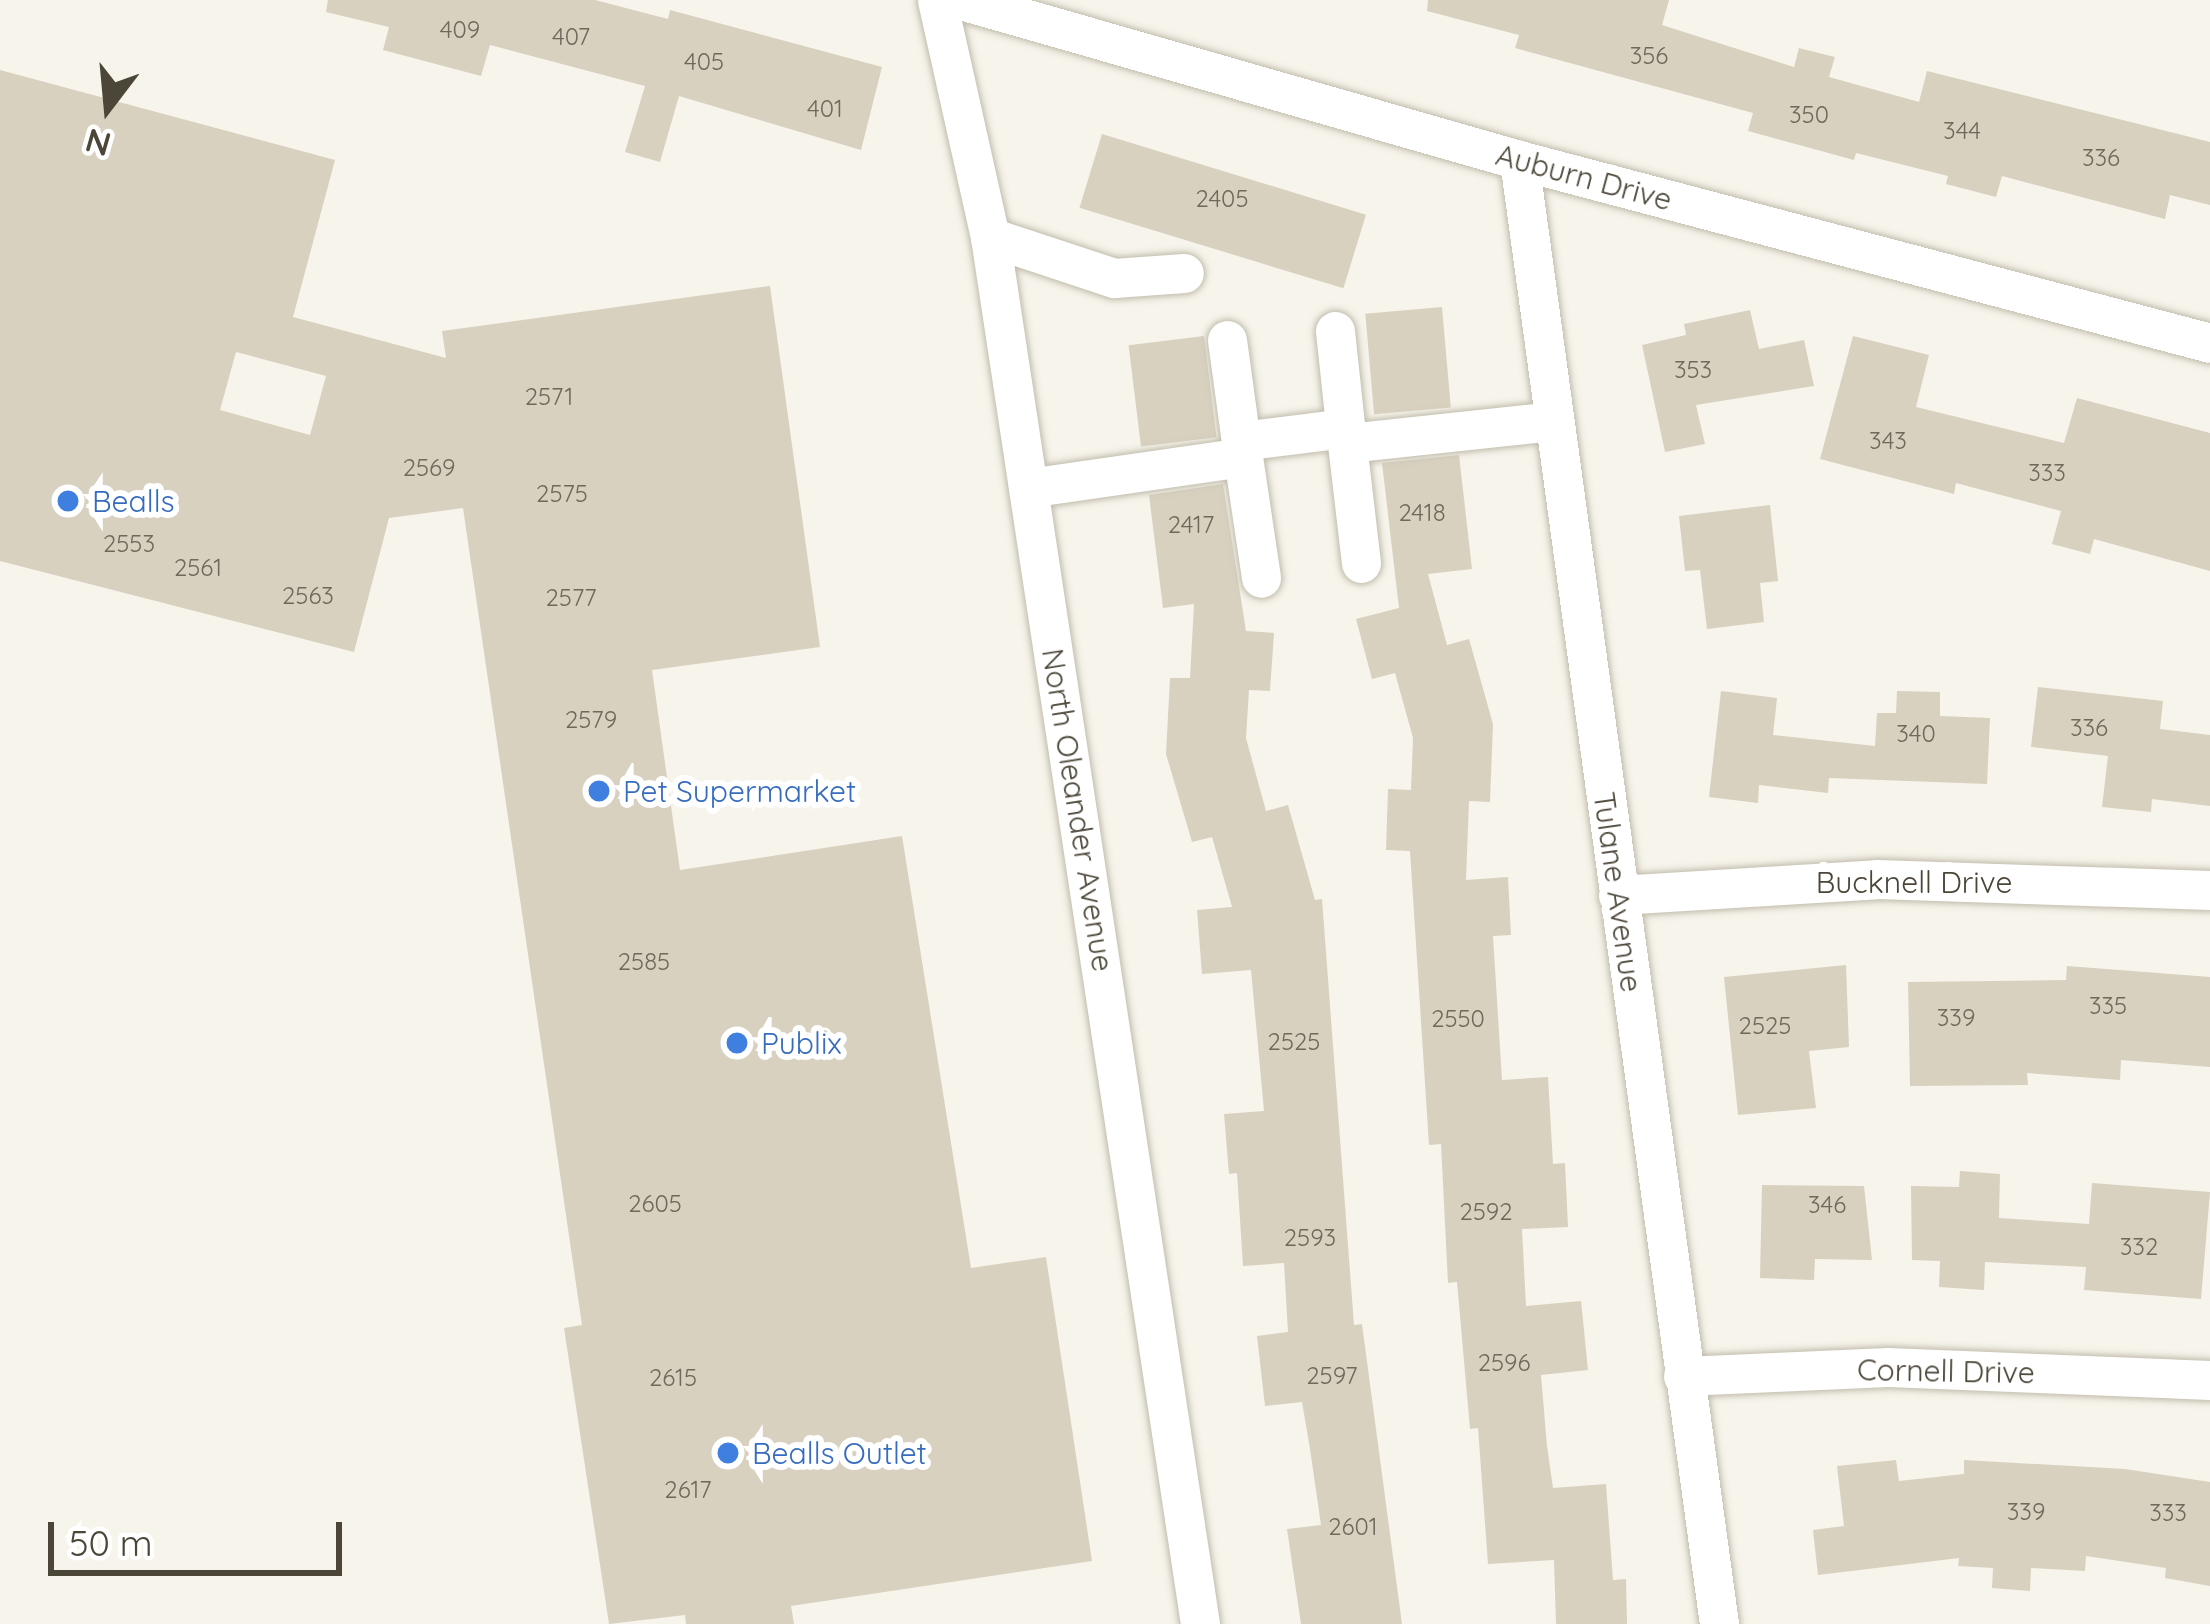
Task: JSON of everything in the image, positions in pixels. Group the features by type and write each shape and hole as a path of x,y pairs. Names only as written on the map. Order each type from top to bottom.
{"street":[{"name":"North Oleander Avenue","path":"937,0 990,237 1200,1624"},
{"name":"Auburn Drive","path":"961,0 1519,160 2210,343"},
{"name":"Tulane Avenue","path":"1519,160 1719,1624"},
{"path":"990,237 1114,278 1184,273"},
{"path":"1335,331 1361,562"},
{"path":"1227,340 1261,578"},
{"path":"1028,488 1242,448 1554,421"},
{"name":"Bucknell Drive","path":"1618,895 1877,879 2210,890"},
{"name":"Cornell Drive","path":"1683,1376 1888,1367 2210,1380"}],"building":[{"path":"328,0 595,0 668,19 670,10 882,67 861,150 679,96 660,162 625,152 645,86 490,45 481,76 383,50 389,27 326,12"},
{"path":"1428,0 1669,0 1662,25 1794,67 1799,48 1835,57 1829,77 1919,102 1927,71 2210,142 2210,205 2170,195 2165,219 2002,176 1996,197 1946,184 1948,176 1856,153 1854,160 1748,131 1753,113 1515,48 1519,35 1427,11"},
{"path":"0,70 335,160 293,317 446,358 442,331 770,286 820,647 652,670 680,870 902,836 971,1268 1046,1257 1092,1561 791,1606 794,1624 686,1624 685,1615 609,1624 564,1328 582,1325 463,508 389,518 354,652 0,561","holes":["236,352 326,376 310,435 220,410"]},
{"path":"1102,134 1366,215 1343,288 1079,208"},
{"path":"1442,307 1451,408 1374,414 1365,314"},
{"path":"1750,310 1759,349 1804,340 1814,386 1696,405 1705,444 1665,452 1642,345 1686,335 1684,324"},
{"path":"1204,336 1216,437 1141,447 1129,345"},
{"path":"1853,336 1929,355 1916,407 2064,443 2077,398 2210,433 2210,571 2094,539 2090,554 2052,544 2061,511 1956,483 1954,494 1820,459"},
{"path":"1459,455 1472,569 1428,574 1447,645 1469,639 1493,724 1490,802 1469,801 1466,880 1508,877 1511,935 1493,936 1502,1080 1548,1077 1553,1164 1565,1163 1568,1227 1522,1229 1526,1306 1581,1301 1588,1370 1541,1375 1547,1446 1553,1488 1606,1484 1613,1580 1626,1579 1627,1624 1556,1624 1554,1560 1488,1564 1478,1428 1470,1429 1457,1282 1448,1283 1441,1144 1429,1145 1410,851 1386,850 1388,789 1411,790 1413,738 1395,673 1372,679 1356,619 1399,608 1382,463"},
{"path":"1223,484 1246,631 1274,633 1270,691 1249,690 1246,738 1266,811 1288,805 1315,900 1322,899 1354,1325 1362,1324 1402,1624 1301,1624 1287,1529 1321,1525 1310,1449 1302,1402 1265,1406 1257,1336 1288,1332 1284,1263 1243,1266 1237,1173 1229,1174 1224,1114 1264,1111 1251,970 1202,974 1197,910 1232,907 1212,837 1192,842 1166,754 1170,678 1190,678 1194,604 1163,608 1149,495"},
{"path":"1770,505 1778,581 1760,583 1764,622 1707,629 1700,570 1685,571 1679,516"},
{"path":"2038,687 2163,701 2160,729 2210,735 2210,806 2152,799 2151,812 2102,807 2108,756 2031,747"},
{"path":"1721,691 1777,698 1773,735 1875,746 1877,713 1896,713 1897,691 1940,692 1940,716 1990,718 1987,784 1829,778 1828,793 1759,785 1758,803 1709,797"},
{"path":"1846,965 1849,1047 1809,1051 1816,1108 1738,1115 1724,977"},
{"path":"2067,966 2210,977 2210,1067 2121,1060 2120,1080 2027,1073 2028,1085 1910,1086 1908,982 2066,980"},
{"path":"1960,1171 2000,1174 1999,1218 2089,1224 2092,1183 2210,1192 2201,1299 2084,1290 2086,1267 1985,1262 1984,1290 1939,1287 1940,1261 1912,1260 1911,1186 1959,1187"},
{"path":"1762,1185 1864,1186 1872,1260 1815,1259 1814,1280 1760,1278"},
{"path":"1896,1460 1899,1481 1964,1474 1964,1460 2125,1469 2210,1482 2210,1586 2165,1578 2166,1568 2086,1556 2085,1571 2031,1568 2030,1591 1992,1588 1993,1568 1958,1566 1959,1558 1818,1575 1813,1530 1844,1526 1837,1466"}],"place":[{"name":"Bealls","path":"68,501"},
{"name":"Pet Supermarket","path":"599,791"},
{"name":"Publix","path":"737,1043"},
{"name":"Bealls Outlet","path":"728,1453"}]}
